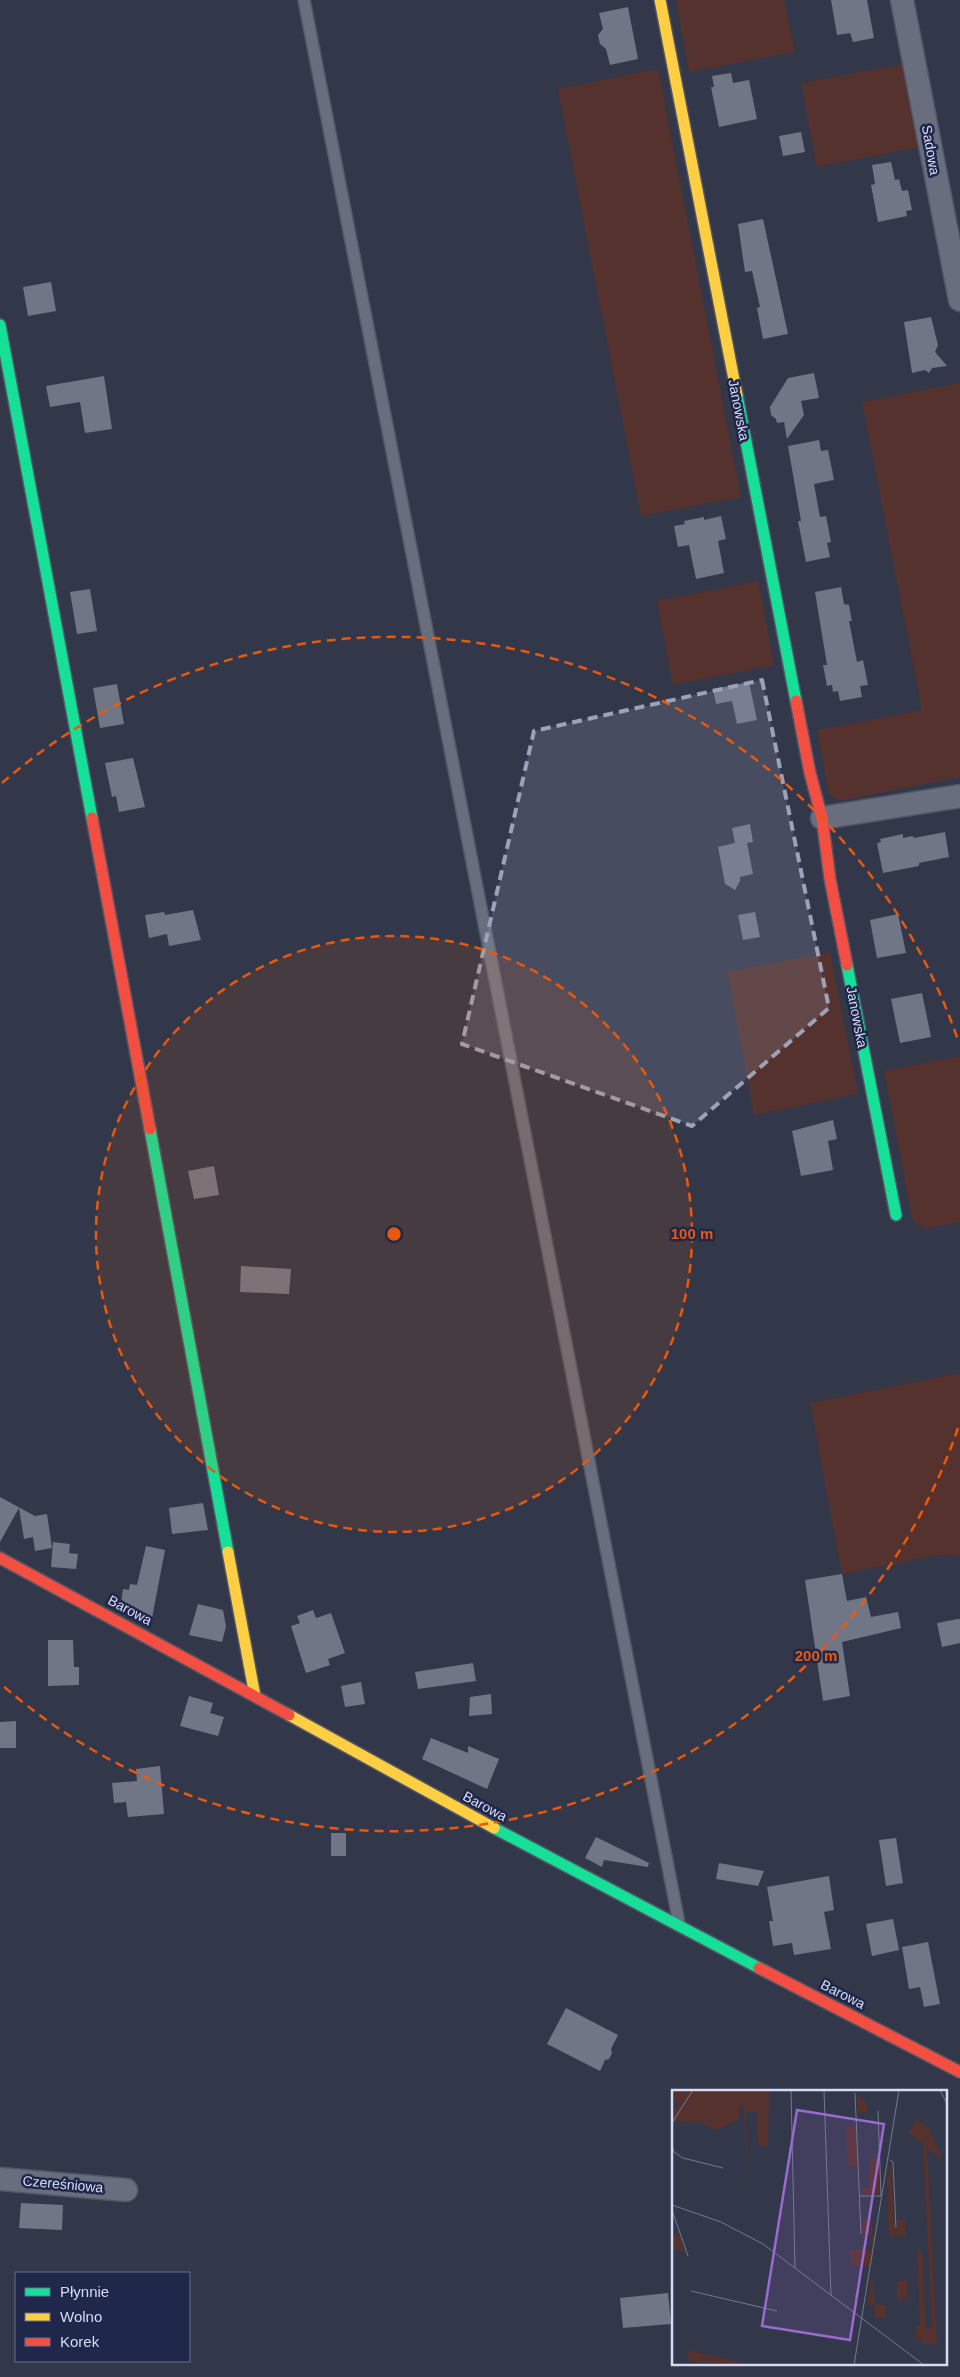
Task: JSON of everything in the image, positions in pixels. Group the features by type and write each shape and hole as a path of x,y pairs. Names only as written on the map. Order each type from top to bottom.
{"street":[{"name":"Janowska","path":"660,0 810,773 822,818 830,879 896,1215"},
{"name":"Sadowa","path":"902,0 960,300"},
{"path":"0,325 255,1696"},
{"path":"822,818 960,796"},
{"name":"Barowa","path":"0,1558 446,1802 680,1927 960,2072"},
{"name":"Czereśniowa","path":"0,2179 126,2190"}],"lane":[{"path":"304,0 680,1927"}],"highlighted area":[{"path":"762,680 829,1008 692,1126 462,1044 534,731"}],"shaded area":[{"path":"676,0 784,0 795,52 689,72"},
{"path":"903,64 919,147 817,167 801,83"},
{"path":"658,69 741,497 641,516 558,89"},
{"path":"960,383 960,777 839,801 829,794 817,730 922,710 862,402"},
{"path":"758,581 774,665 673,685 657,601"},
{"path":"830,952 858,1094 754,1115 727,972"},
{"path":"960,1056 960,1222 924,1229 913,1221 884,1071"},
{"path":"960,1373 960,1556 937,1555 842,1574 810,1403"}],"building":[{"path":"831,0 867,0 874,38 853,42 850,33 837,35"},
{"path":"628,7 638,59 610,65 606,49 600,44 598,35 603,29 599,13"},
{"path":"731,73 733,83 749,80 757,119 719,127 711,87 714,87 712,76"},
{"path":"801,132 805,152 783,156 779,136"},
{"path":"891,162 895,180 899,179 902,191 908,190 912,210 906,211 907,216 878,222 871,185 875,184 872,165"},
{"path":"763,219 788,334 763,339 757,308 760,307 752,271 745,272 738,224"},
{"path":"51,282 56,311 28,316 23,287"},
{"path":"931,317 938,345 935,352 947,366 932,368 929,373 925,370 912,373 904,322"},
{"path":"814,373 819,398 801,401 804,415 787,439 784,422 777,423 776,419 771,415 770,407 788,378"},
{"path":"104,376 112,429 85,433 80,402 50,407 46,386"},
{"path":"819,440 821,451 828,450 834,480 814,484 820,517 826,516 831,542 827,543 830,557 806,562 798,521 801,521 788,446"},
{"path":"721,516 726,539 718,541 724,573 696,579 689,545 678,547 674,526 685,524 684,521 704,517 704,520"},
{"path":"841,587 844,604 849,605 852,621 849,621 857,662 863,660 868,685 860,686 862,697 840,701 838,691 833,692 832,685 827,686 823,665 827,665 815,592"},
{"path":"90,589 97,631 77,634 70,592"},
{"path":"749,682 757,720 737,724 732,701 716,704 713,689"},
{"path":"117,684 124,724 100,728 93,688"},
{"path":"133,758 145,807 119,812 116,796 112,797 105,763"},
{"path":"750,824 753,842 747,843 753,874 740,877 735,890 725,884 718,847 735,843 732,828"},
{"path":"945,832 949,857 919,863 919,866 883,873 877,843 881,842 880,839 903,834 903,838 913,836 914,838"},
{"path":"193,910 201,940 169,946 167,934 149,938 145,915 164,912 165,915"},
{"path":"755,912 760,937 743,940 738,915"},
{"path":"898,914 906,953 877,958 870,920"},
{"path":"922,993 931,1037 900,1043 891,999"},
{"path":"833,1120 837,1139 828,1141 833,1170 801,1176 792,1131"},
{"path":"214,1166 219,1195 194,1199 188,1171"},
{"path":"241,1266 291,1269 289,1294 240,1292"},
{"path":"0,1497 35,1516 47,1514 52,1548 35,1551 33,1537 24,1539 19,1508 0,1542"},
{"path":"203,1503 208,1530 172,1534 169,1508"},
{"path":"53,1542 70,1544 69,1553 78,1554 76,1569 51,1567"},
{"path":"146,1546 165,1550 152,1618 142,1616 133,1611 133,1609 121,1605 123,1589 129,1590 130,1584 137,1585"},
{"path":"842,1574 847,1601 866,1597 871,1617 898,1612 901,1628 842,1642 850,1696 823,1701 805,1580"},
{"path":"198,1604 223,1610 226,1626 222,1642 189,1635"},
{"path":"313,1610 316,1618 331,1613 345,1653 328,1659 330,1665 306,1673 291,1626 300,1623 297,1616"},
{"path":"960,1619 960,1643 942,1647 937,1623"},
{"path":"48,1640 73,1640 74,1667 79,1667 79,1685 48,1686"},
{"path":"473,1663 476,1681 418,1689 415,1672"},
{"path":"361,1682 365,1704 345,1707 341,1686"},
{"path":"491,1694 492,1714 469,1716 470,1697"},
{"path":"189,1696 213,1703 210,1713 224,1717 218,1736 180,1726"},
{"path":"16,1721 16,1748 0,1748 0,1722"},
{"path":"431,1738 468,1753 468,1746 499,1759 487,1789 422,1759"},
{"path":"160,1766 164,1814 128,1817 126,1802 114,1803 112,1783 137,1781 136,1769"},
{"path":"331,1833 346,1833 346,1856 331,1856"},
{"path":"596,1837 649,1863 648,1867 604,1860 602,1867 585,1858"},
{"path":"896,1838 903,1883 886,1886 879,1840"},
{"path":"719,1863 764,1871 758,1886 716,1879"},
{"path":"829,1876 834,1910 824,1912 831,1949 794,1955 792,1943 773,1946 769,1921 773,1921 767,1887"},
{"path":"893,1919 899,1950 872,1956 866,1924"},
{"path":"928,1942 940,2004 924,2007 920,1987 909,1989 902,1947"},
{"path":"566,2008 618,2035 611,2049 612,2053 609,2059 605,2060 600,2071 547,2044"},
{"path":"21,2203 63,2205 62,2230 19,2228"},
{"path":"668,2293 671,2324 623,2328 620,2298"}],"traffic: fast":[{"path":"0,325 92,818"},
{"path":"737,395 796,701"},
{"path":"847,965 896,1215"},
{"path":"150,1129 228,1552"},
{"path":"494,1828 759,1968"}],"traffic: slow":[{"path":"660,0 737,395"},
{"path":"228,1552 255,1696"},
{"path":"289,1715 494,1828"}],"traffic: jam":[{"path":"796,701 810,773 822,818 830,879 847,965"},
{"path":"92,818 150,1129"},
{"path":"0,1558 289,1715"},
{"path":"759,1968 960,2072"}]}
